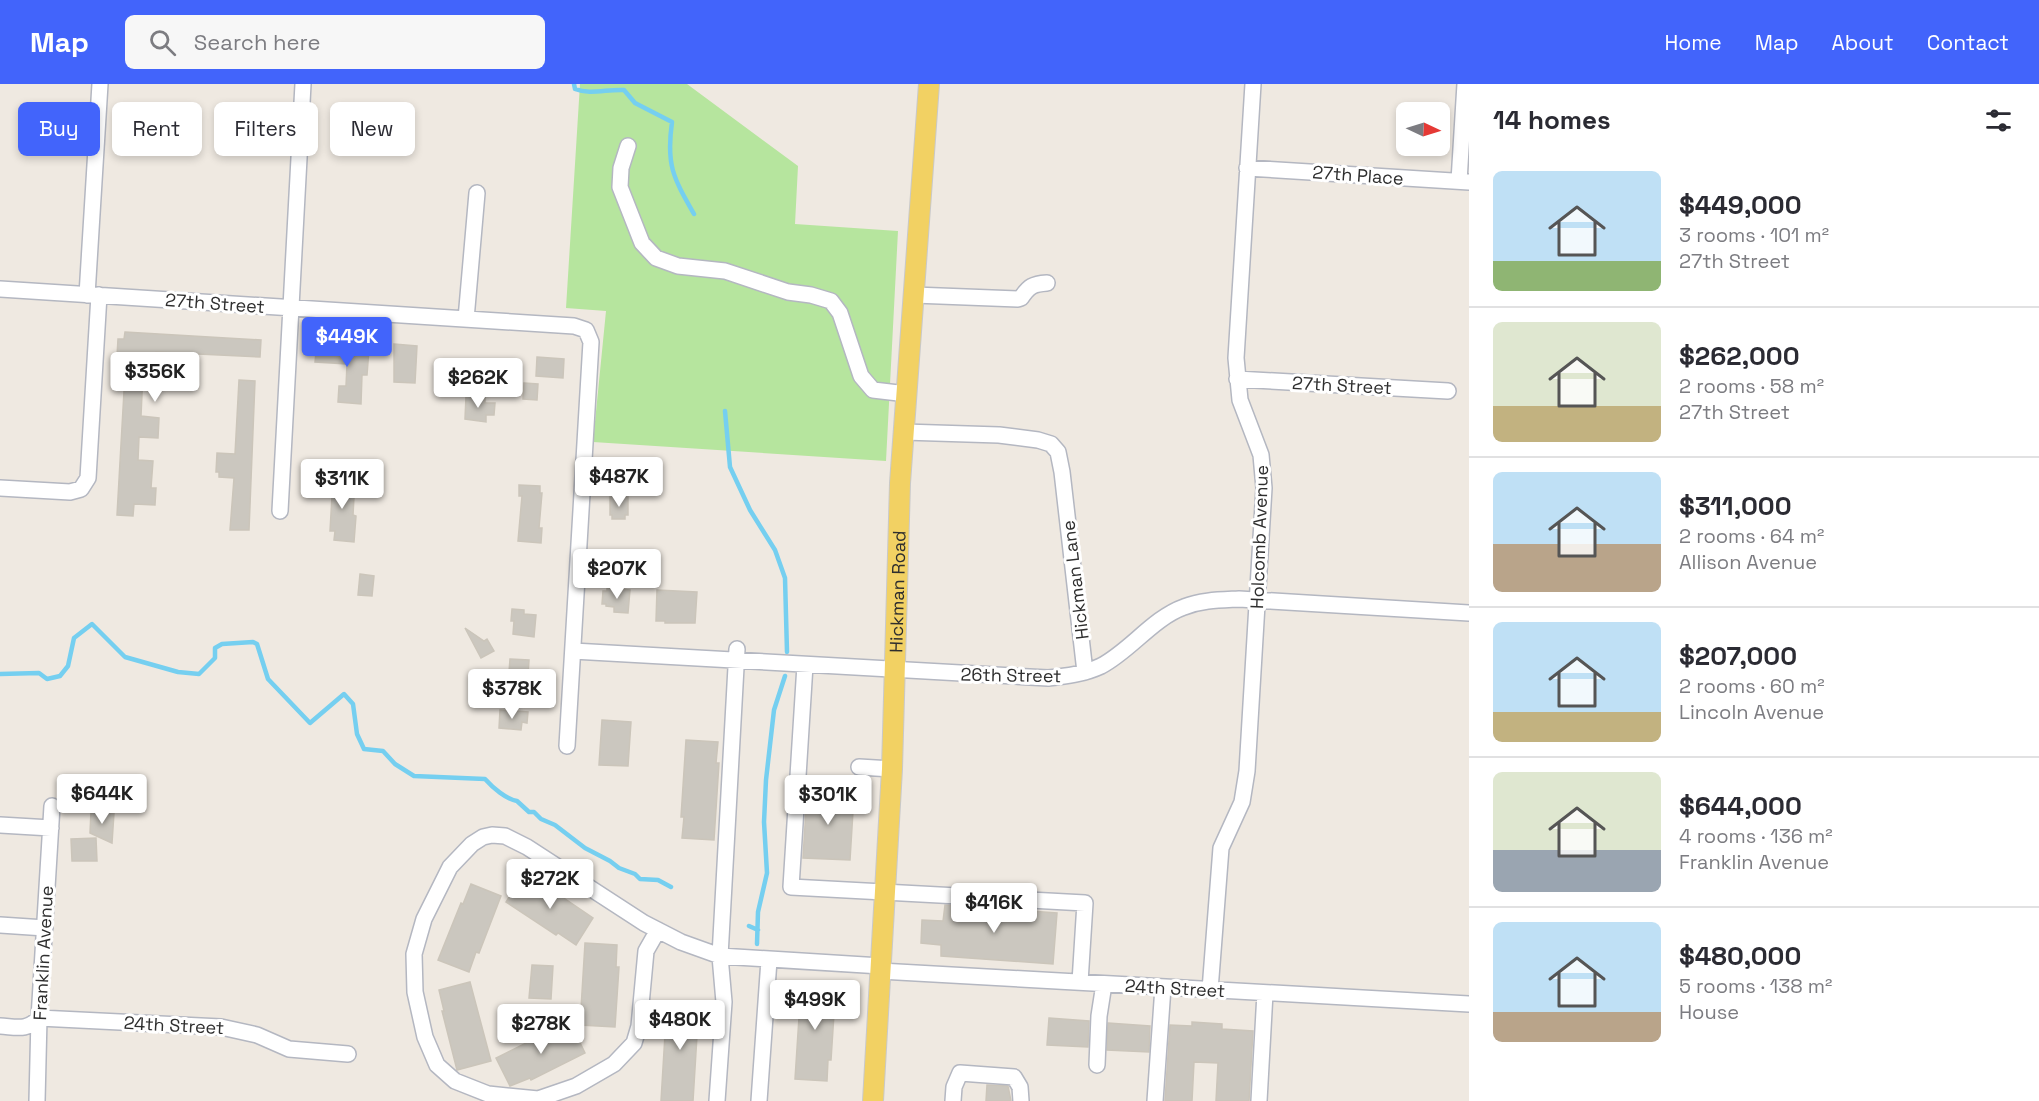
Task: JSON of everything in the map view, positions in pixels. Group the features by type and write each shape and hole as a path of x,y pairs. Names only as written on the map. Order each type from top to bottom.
{"main road":[{"name":"Hickman Road","path":"873,1101 892,769 900,483 929,84"}],"street":[{"path":"0,488 70,492 81,489 88,478 100,84"},
{"path":"280,511 303,84"},
{"name":"Holcomb Avenue","path":"1210,990 1221,848 1242,802 1247,771 1264,488 1261,455 1240,400 1237,379 1238,308 1253,84"},
{"path":"1464,182 1465,84"},
{"path":"628,146 621,168 620,187 642,243 656,258 678,266 725,272 788,292 812,295 831,301 840,313 861,376 873,390 907,394"},
{"name":"27th Place","path":"1247,168 1464,182"},
{"path":"466,319 477,193"},
{"path":"914,295 1018,299 1022,298 1028,288 1034,284 1047,283"},
{"name":"27th Street","path":"0,289 574,326 586,330 591,342 573,651"},
{"name":"27th Street","path":"1237,379 1448,391"},
{"name":"Hickman Lane","path":"904,432 999,435 1038,440 1051,444 1058,452 1085,672"},
{"name":"26th Street","path":"573,651 611,661 737,655 805,665 1048,678 1074,676 1103,665 1166,616 1204,600 1258,600 1467,612"},
{"path":"567,746 573,651"},
{"path":"717,1101 724,1002 720,956 737,655"},
{"path":"805,665 809,710 790,887 1085,903 1080,982"},
{"path":"859,767 892,769"},
{"name":"Franklin Avenue","path":"37,1101 39,1018 52,806"},
{"path":"0,825 51,828"},
{"name":"24th Street","path":"658,930 646,951 639,1026 634,1043 614,1064 576,1086 538,1099 488,1094 455,1081 437,1065 425,1037 415,992 414,954 424,919 450,867 471,844 492,835 512,838 658,930 720,956 1104,984 1469,1004"},
{"path":"0,925 45,928"},
{"path":"759,1101 769,960"},
{"path":"1097,1065 1099,1016 1104,984"},
{"path":"1155,1101 1163,987"},
{"path":"1259,1101 1266,993"},
{"name":"24th Street","path":"0,1026 25,1028 32,1026 39,1018 221,1027 257,1035 289,1049 348,1054"},
{"path":"953,1101 954,1086 960,1074 1014,1077 1020,1087 1021,1101"}],"green space":[{"path":"580,84 687,84 798,166 795,224 898,231 886,461 593,442 606,311 566,308"}],"building":[{"path":"125,332 261,340 260,357 156,352 155,373 143,372 141,416 159,418 158,438 139,437 138,460 153,461 151,488 156,488 155,505 134,504 133,516 117,515 126,356 117,356 118,339 124,339"},
{"path":"317,343 369,349 367,375 362,375 361,404 338,402 339,386 346,386 347,364 315,362"},
{"path":"394,344 417,346 415,383 394,382"},
{"path":"537,357 564,359 563,378 536,376"},
{"path":"239,380 255,381 249,530 230,530 234,478 219,477 219,472 216,472 217,453 235,454"},
{"path":"524,383 538,384 537,400 523,399"},
{"path":"466,396 485,398 485,403 495,403 494,415 486,415 486,422 465,419"},
{"path":"330,477 350,479 351,497 354,497 353,515 356,516 354,542 334,540 335,531 330,531 332,491 329,490"},
{"path":"519,485 540,486 540,493 542,493 539,528 542,528 541,543 518,541 522,496 519,496"},
{"path":"610,497 628,497 628,515 625,515 625,519 612,519"},
{"path":"360,574 374,576 372,596 358,595"},
{"path":"607,588 630,590 628,613 614,612 614,607 602,604 603,591 607,591"},
{"path":"657,590 697,592 695,623 656,621"},
{"path":"512,609 524,610 524,614 536,615 534,637 513,634"},
{"path":"465,628 484,641 487,639 494,651 481,658"},
{"path":"510,659 529,660 528,675 509,672"},
{"path":"500,710 528,712 527,723 522,722 521,730 499,728"},
{"path":"602,720 631,722 628,766 599,765"},
{"path":"686,740 718,742 716,763 719,763 714,840 682,838 684,817 681,817"},
{"path":"807,793 854,795 850,860 803,858"},
{"path":"91,811 114,813 112,843 90,833"},
{"path":"96,838 97,861 72,861 71,839"},
{"path":"523,875 541,886 543,884 593,918 576,945 558,933 556,935 506,902"},
{"path":"471,884 501,896 479,953 476,952 469,972 438,960"},
{"path":"945,905 1057,913 1053,964 941,956 941,945 921,943 922,920 943,921"},
{"path":"585,943 617,945 616,967 619,967 615,1027 580,1025"},
{"path":"532,965 553,966 551,999 529,998"},
{"path":"803,981 836,983 831,1060 828,1060 827,1081 795,1079"},
{"path":"470,982 491,1061 457,1070 439,990"},
{"path":"667,1001 699,1003 693,1101 661,1101"},
{"path":"1049,1018 1089,1021 1088,1047 1047,1045"},
{"path":"1192,1022 1222,1024 1222,1029 1253,1031 1249,1101 1216,1101 1218,1063 1194,1062 1192,1101 1165,1101 1170,1025 1192,1026"},
{"path":"1108,1023 1150,1026 1149,1052 1107,1050"},
{"path":"571,1024 585,1053 531,1080 530,1078 510,1086 496,1058 550,1031 551,1034"},
{"path":"987,1085 1008,1086 1011,1101 986,1101"}],"waterway":[{"path":"574,84 575,89 587,92 624,90 635,103 672,122 670,149 673,170 694,214"},
{"path":"725,411 730,467 750,510 775,550 785,578 787,652"},
{"path":"0,674 39,673 47,679 60,676 68,666 74,638 92,624 125,657 178,672 199,674 215,658 215,648 222,644 253,642 257,644 268,679 310,723 344,694 353,704 357,734 364,749 383,751 395,764 414,776 485,779 504,796 517,801 529,812 534,812 541,819 555,825 585,848 619,868 635,874 640,879 658,880 671,887"},
{"path":"757,944 758,912 767,873 764,822 766,780 774,710 785,676"},
{"path":"749,926 758,930"}]}
